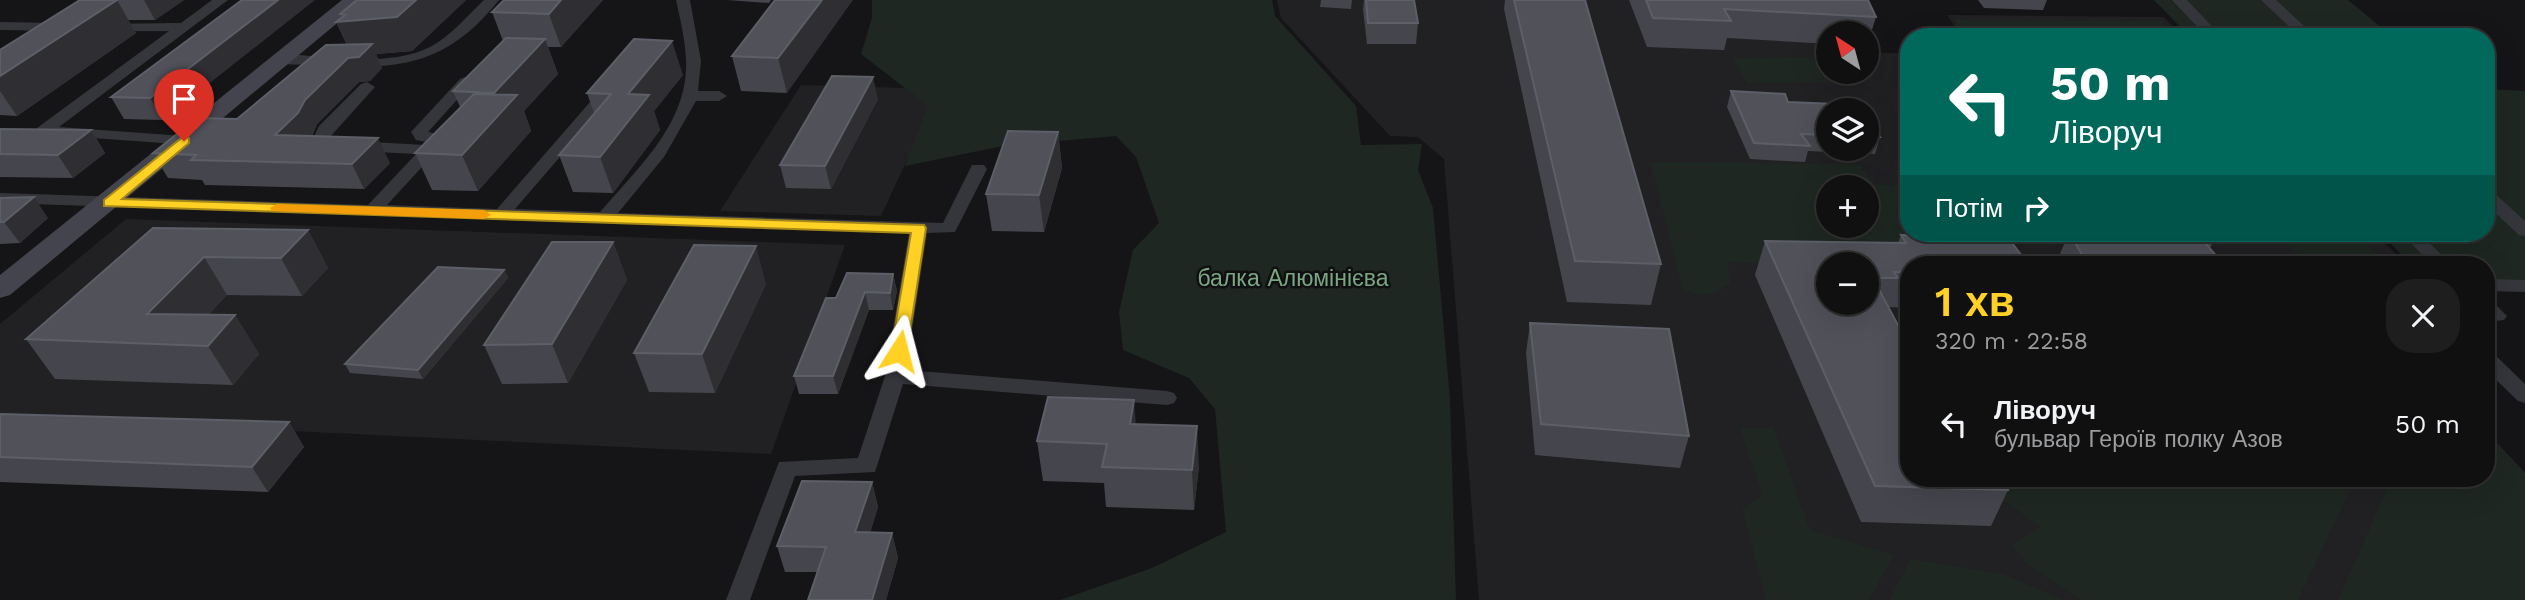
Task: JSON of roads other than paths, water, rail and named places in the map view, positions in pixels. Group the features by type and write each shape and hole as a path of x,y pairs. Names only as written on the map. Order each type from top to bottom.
{"street":[{"path":"184,141 37,131 221,0"},
{"path":"0,289 109,203 355,0"},
{"path":"283,59 411,59 449,40 492,0"},
{"path":"606,216 673,132 689,96 693,62 683,0"},
{"path":"2179,0 2206,28"},
{"path":"2268,0 2299,28"},
{"path":"0,26 184,27"},
{"path":"501,215 620,78"},
{"path":"372,211 429,150 435,140 422,137 419,132 466,82"},
{"path":"366,87 325,129 321,139 333,145 429,150"},
{"path":"689,96 719,96"},
{"path":"0,198 949,228 978,169"},
{"path":"2495,203 2525,231"},
{"path":"737,600 787,468 867,466 895,376 919,228"},
{"path":"2419,242 2433,256"},
{"path":"2495,285 2525,286"},
{"path":"2495,367 2525,396"},
{"path":"895,376 1167,398"}],"park label":[{"name":"балка Алюмінієва","path":"1293,278"}]}
